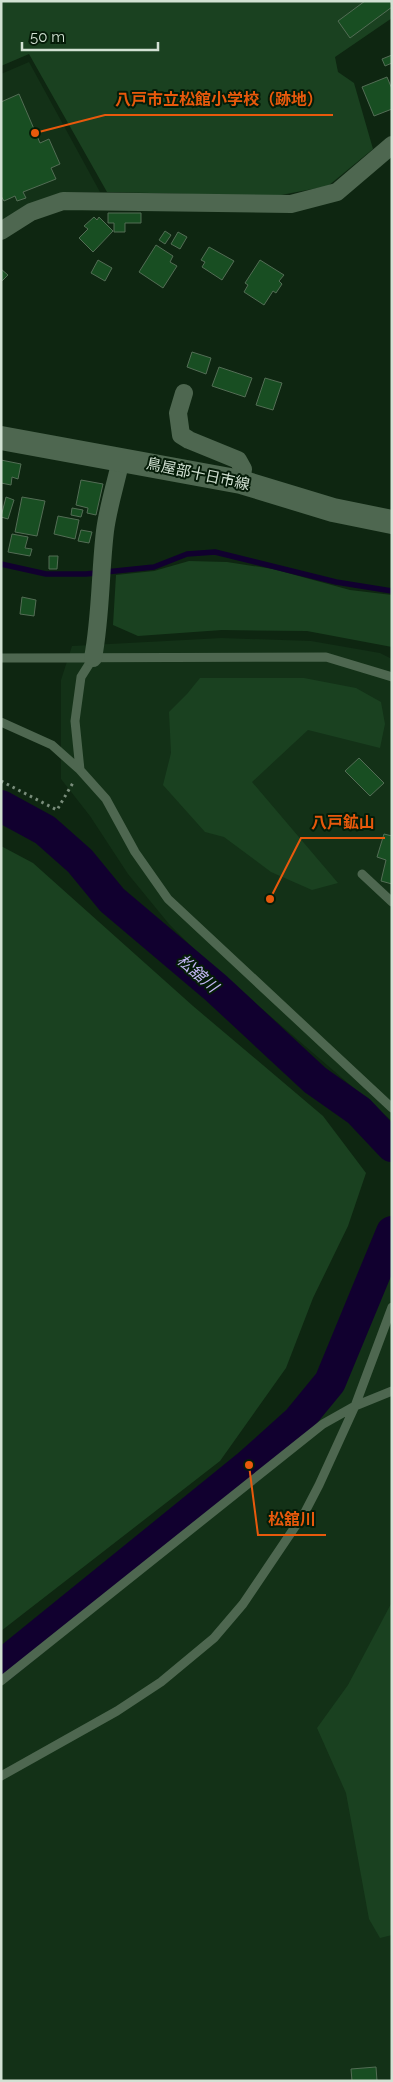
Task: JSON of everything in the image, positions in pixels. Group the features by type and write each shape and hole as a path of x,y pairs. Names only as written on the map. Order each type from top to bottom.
{"main road":[{"name":"鳥屋部十日市線","path":"1,438 241,482 333,510 392,522"}],"street":[{"path":"1,231 31,212 63,201 291,204 337,192 392,145"},
{"path":"184,393 178,413 181,435 238,460 243,469 241,482"},
{"path":"93,658 98,629 100,579 106,528 121,459"}],"lane":[{"path":"1,658 326,657 392,677"},
{"path":"80,770 75,721 81,677 93,658"},
{"path":"1,722 52,745 80,770 106,799 135,852 168,899 392,1108"},
{"path":"362,874 392,902"},
{"path":"1,1776 117,1712 161,1682 214,1638 243,1604 305,1512 355,1406 392,1307"},
{"path":"1,1681 323,1424 355,1406 392,1391"}],"path":[{"path":"1,781 57,810 80,770"}],"shaded area":[{"path":"1,1 392,1 392,18 335,57 338,72 354,83 373,149 328,186 276,196 107,192 29,54 1,66"},
{"path":"29,62 100,192 69,192 45,201 1,225 1,74"},
{"path":"189,561 227,562 273,569 350,590 392,595 392,647 307,631 222,630 138,636 113,625 116,575 154,571"},
{"path":"222,638 311,641 380,653 392,659 392,1121 204,959 169,924 128,874 90,816 61,779 61,680 72,646"},
{"path":"200,678 304,678 356,688 381,702 385,724 380,748 308,730 252,782 338,883 312,890 271,872 224,837 205,832 163,785 171,753 169,712"},
{"path":"1,846 33,863 193,1006 323,1116 366,1173 348,1226 313,1298 286,1368 220,1461 1,1631"},
{"path":"392,1271 392,2081 1,2081 1,1675 36,1650 308,1424 336,1392"},
{"path":"392,1602 392,1935 380,1938 369,1919 346,1793 317,1728 348,1685"}],"building":[{"path":"365,1 390,1 392,7 350,38 338,21"},
{"path":"392,55 392,63 385,66 382,59"},
{"path":"387,77 392,89 392,109 374,116 362,87"},
{"path":"19,94 40,143 49,139 60,164 51,168 56,179 23,192 26,198 17,201 15,196 4,201 1,196 1,102"},
{"path":"108,213 141,213 141,223 125,223 125,232 114,232 114,223 108,223"},
{"path":"94,217 97,220 99,217 113,231 93,252 79,238 88,229 84,226"},
{"path":"165,231 171,235 165,244 159,240"},
{"path":"178,232 187,237 180,249 171,244"},
{"path":"156,245 173,256 170,262 177,266 163,288 139,272"},
{"path":"209,247 234,261 222,280 202,267 205,262 201,260"},
{"path":"98,260 112,268 105,281 91,273"},
{"path":"260,260 284,275 279,281 282,284 276,293 273,291 264,305 244,292 248,285 245,283"},
{"path":"1,269 8,275 1,282"},
{"path":"192,352 211,358 206,374 187,367"},
{"path":"219,367 252,378 245,397 212,386"},
{"path":"265,378 282,383 273,410 256,405"},
{"path":"1,460 21,464 18,479 12,477 11,485 1,483"},
{"path":"81,480 103,484 96,515 87,513 88,508 76,505"},
{"path":"6,497 14,500 8,519 1,517"},
{"path":"22,497 45,501 37,536 15,532"},
{"path":"72,508 83,510 81,517 71,515"},
{"path":"58,516 79,520 75,539 54,534"},
{"path":"81,530 92,532 89,543 78,541"},
{"path":"12,534 28,537 25,548 32,549 30,556 8,552"},
{"path":"49,556 58,556 57,569 49,569"},
{"path":"22,597 36,600 34,616 20,614"},
{"path":"359,758 384,783 370,796 345,771"},
{"path":"384,834 392,836 392,884 381,881 386,860 377,857"},
{"path":"376,2067 377,2081 352,2081 351,2069"}],"waterway":[{"path":"1,564 46,574 86,574 154,567 187,554 215,552 336,582 392,591"},
{"name":"松舘川","path":"1,806 45,830 80,861 112,900 216,988 315,1080 359,1111 392,1146"},
{"name":"松舘川","path":"1,1666 249,1465 298,1421 330,1382 392,1232"}],"place":[{"name":"八戸市立松館小学校（跡地）","path":"35,133"},
{"name":"八戸鉱山","path":"270,899"},
{"name":"松舘川","path":"249,1465"}]}
